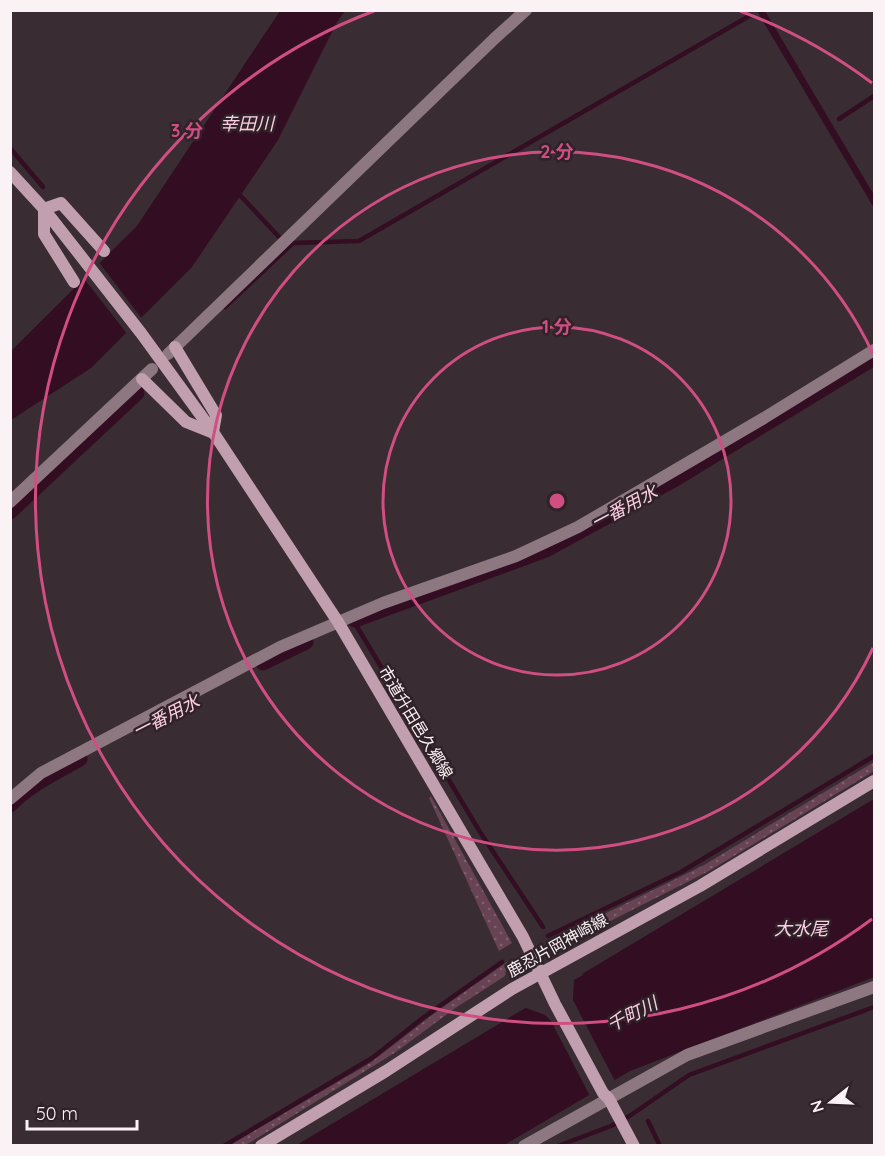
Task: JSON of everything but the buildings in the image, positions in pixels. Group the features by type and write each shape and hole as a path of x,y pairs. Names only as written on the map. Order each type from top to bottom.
{"street":[{"path":"142,379 186,422 213,432 216,415 171,350 526,10"},
{"path":"10,172 44,209 44,234 74,282"},
{"path":"44,209 61,203 104,251"},
{"name":"市道升田邑久郷線","path":"44,209 141,333 213,432 338,622 523,937 547,988 633,1142"},
{"path":"10,799 41,773 279,647 338,622 516,556 578,527 764,418 874,350"},
{"path":"10,502 152,369"},
{"name":"鹿忍片岡神崎線","path":"261,1146 386,1071 540,972 700,886 874,781"},
{"path":"524,1146 568,1120 609,1101 687,1055 874,987"}],"shaded area":[{"path":"874,762 874,771 709,871 573,940 551,938 704,865"},
{"path":"431,796 512,943 499,951 429,798"},
{"path":"507,962 505,976 454,1009 396,1052 246,1145 230,1145 370,1063 436,1012"}],"water":[{"name":"幸田川","path":"280,11 345,11 337,22 278,140 192,267 91,368 11,420 11,351 137,226"},
{"path":"757,11 765,11 874,195 874,208"},
{"name":"大水尾","path":"874,799 874,977 630,1071 504,1145 295,1146"}],"pier":[{"path":"98,261 143,320 128,335 82,276"},
{"path":"581,972 583,975 574,980 573,1000 616,1083 591,1098 551,1021 545,1015 523,1007"}],"waterway":[{"path":"225,307 293,243 359,241 751,15"},
{"path":"839,119 874,96"},
{"path":"10,148 43,187"},
{"path":"238,193 279,237"},
{"name":"一番用水","path":"355,620 546,550 672,481 874,358"},
{"path":"10,512 137,393"},
{"path":"356,625 480,832 543,927"},
{"name":"一番用水","path":"263,663 306,642"},
{"path":"548,936 681,872 874,756"},
{"name":"一番用水","path":"10,805 34,785 80,759"},
{"path":"224,1146 372,1058 424,1017 502,962"},
{"path":"558,1146 611,1126 689,1075 874,1007"},
{"path":"648,1121 660,1146"}],"water label":[{"name":"千町川","path":"632,1014"}]}
